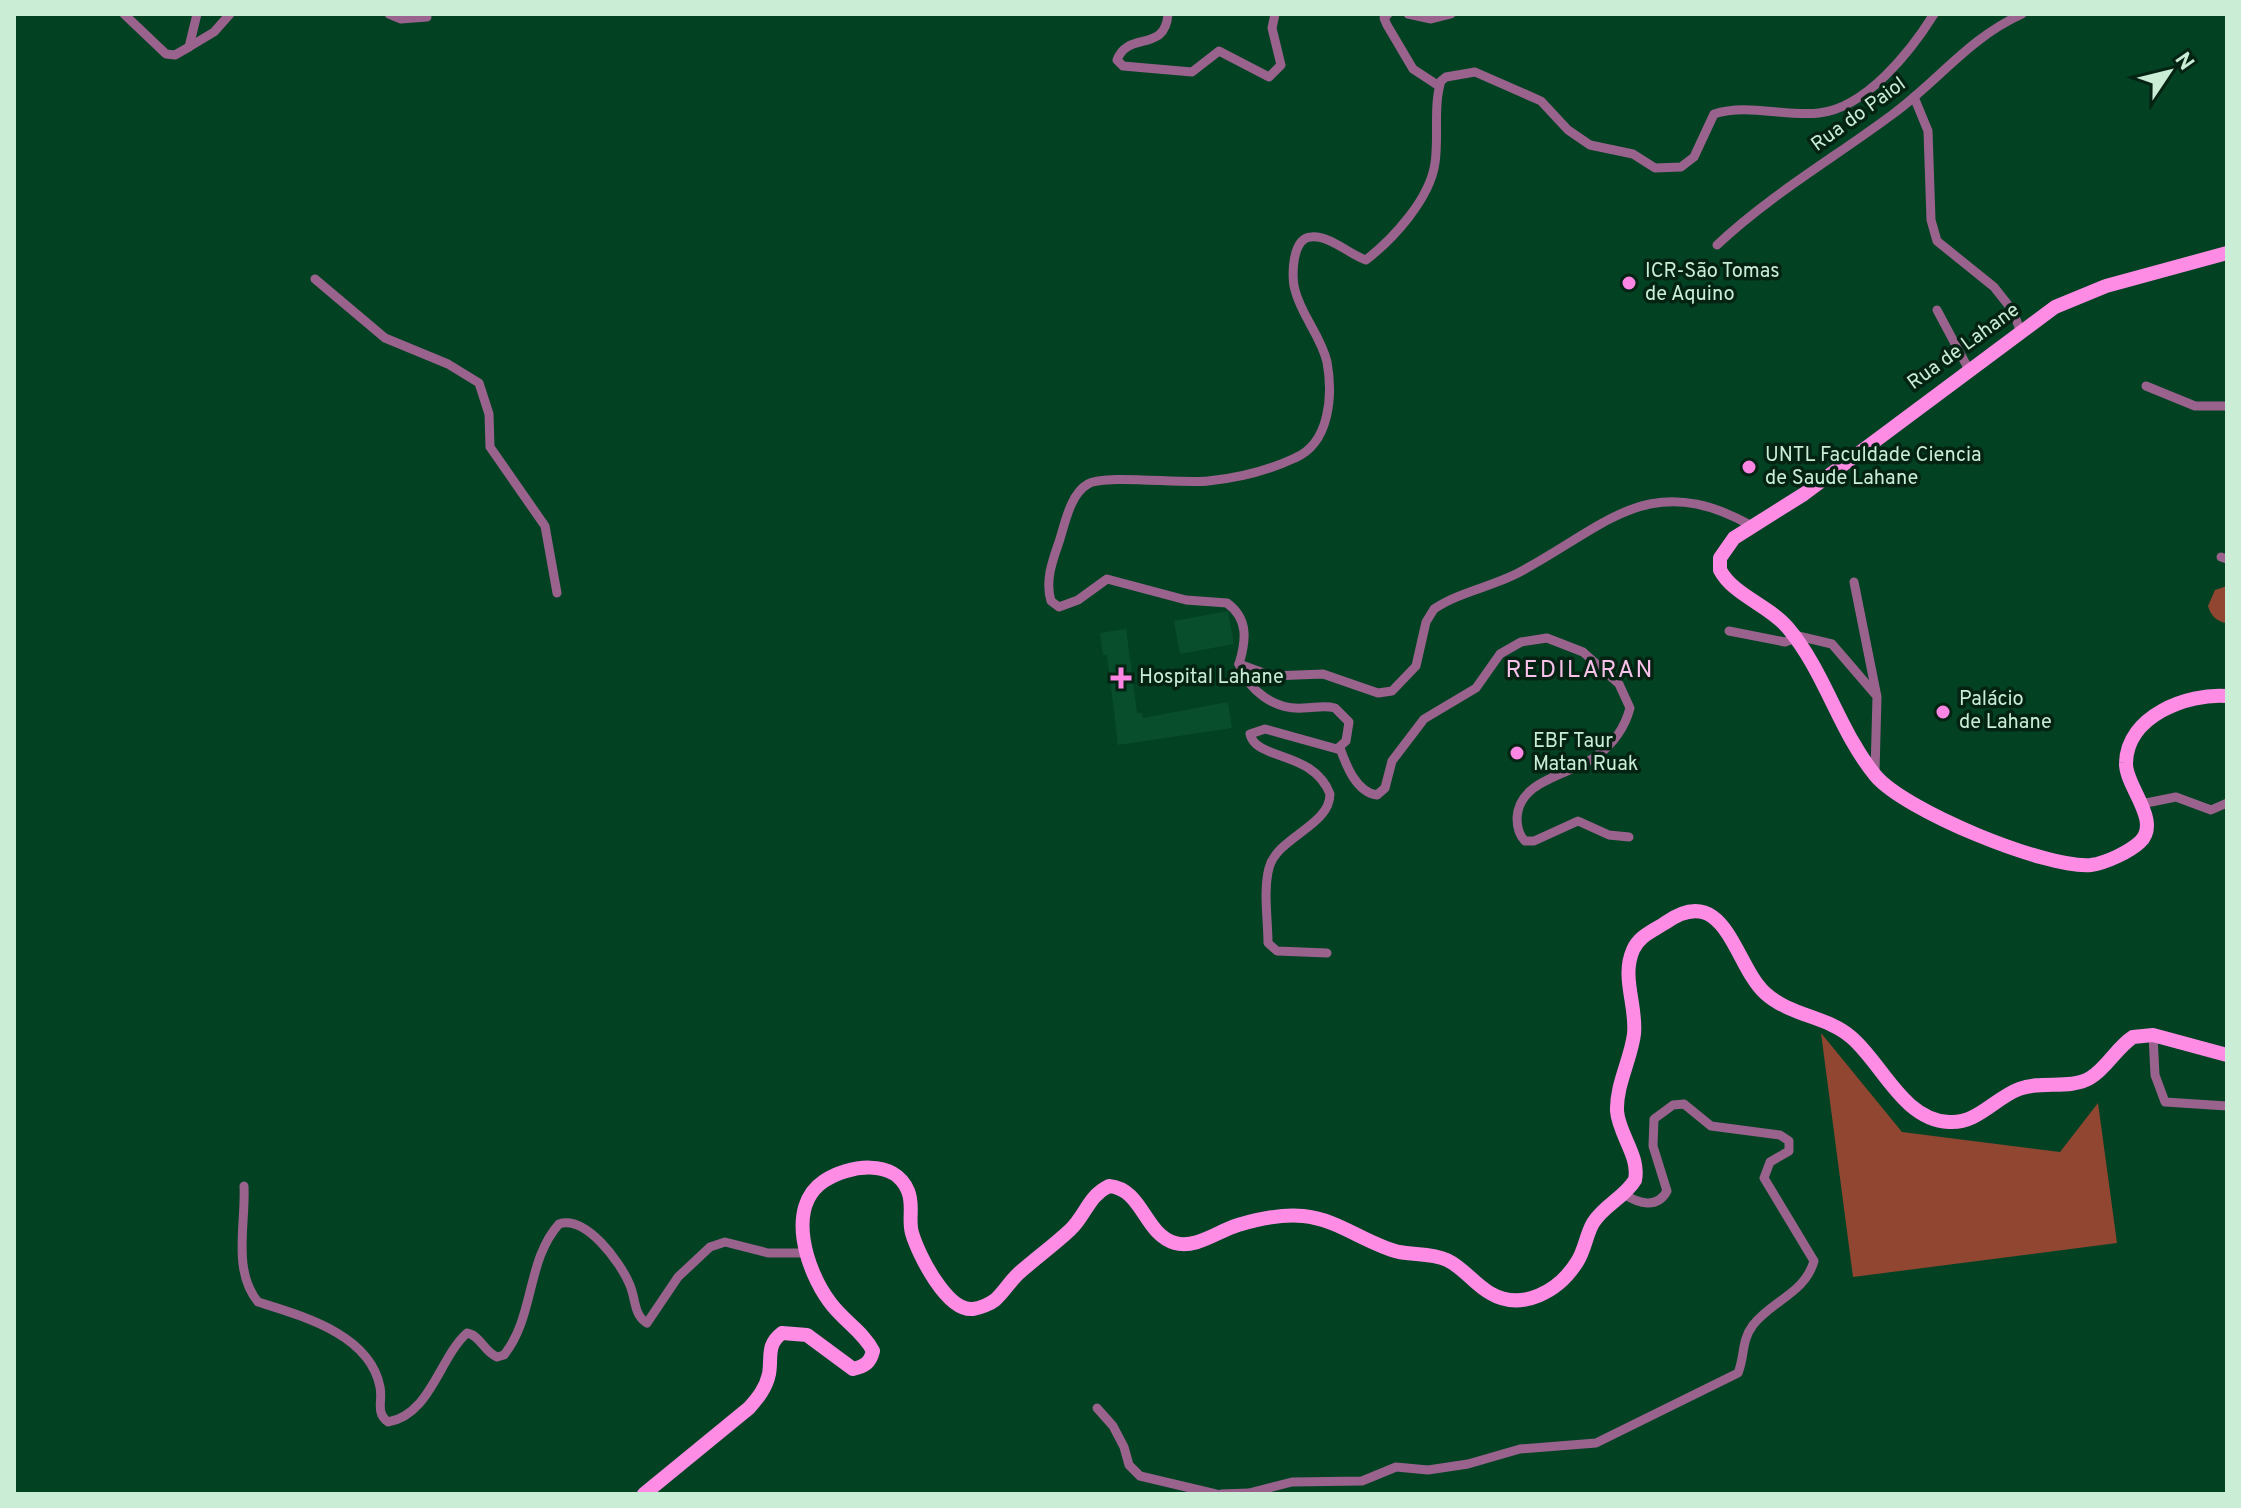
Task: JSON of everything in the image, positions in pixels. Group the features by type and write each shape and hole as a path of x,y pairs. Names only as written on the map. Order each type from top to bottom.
{"main road":[{"name":"Rua de Lahane","path":"1795,636 1772,611 1735,587 1720,570 1725,549 1752,526 1804,494 1968,368 2055,307 2106,286 2227,253"},
{"path":"1795,636 1875,776 1917,806 1971,833 2063,862 2098,863 2142,841 2146,834 2141,804 2125,764 2138,730 2173,706 2202,697 2227,696"},
{"path":"644,1494 749,1408 762,1392 769,1372 769,1349 782,1333 807,1335 853,1369 864,1367 871,1360 873,1351 867,1339 827,1299 807,1253 803,1207 824,1180 869,1167 899,1177 910,1198 910,1225 916,1246 930,1273 948,1296 971,1310 994,1302 1019,1273 1070,1230 1089,1200 1109,1186 1122,1187 1133,1195 1143,1214 1167,1239 1177,1243 1192,1243 1261,1219 1307,1216 1332,1223 1384,1247 1445,1259 1487,1292 1522,1301 1536,1297 1562,1281 1577,1262 1592,1225 1624,1194 1637,1172 1617,1109 1634,1032 1628,977 1630,962 1642,937 1674,916 1698,912 1712,916 1729,932 1752,979 1765,993 1793,1012 1844,1031 1906,1100 1936,1120 1964,1121 2024,1087 2079,1083 2094,1076 2133,1037 2153,1035 2227,1055"}],"street":[{"path":"124,14 166,54 175,55 214,32 230,14"},
{"path":"189,47 197,14"},
{"path":"389,14 401,19 427,17"},
{"path":"1168,14 1167,29 1162,36 1129,47 1117,60 1123,66 1192,72 1219,51 1269,77 1281,65 1272,28 1275,14"},
{"path":"1388,14 1384,18 1387,25 1413,69 1439,86"},
{"path":"1408,14 1431,19 1451,14"},
{"path":"1629,837 1609,835 1578,821 1534,841 1525,841 1520,835 1518,810 1527,794 1598,755 1619,733 1630,708 1625,692 1603,667 1583,652 1560,642 1530,639 1500,654 1476,688 1424,719 1392,761 1385,788 1377,795 1367,792 1348,771 1340,748 1349,731 1344,714 1330,707 1284,706 1258,694 1244,679 1239,664 1246,640 1243,623 1227,603 1186,600 1107,579 1068,606 1059,607 1051,601 1049,571 1073,500 1085,485 1103,477 1146,482 1207,481 1253,474 1306,453 1320,438 1326,421 1327,361 1294,287 1296,252 1301,241 1310,237 1327,240 1366,260 1383,247 1413,209 1435,167 1439,86 1446,77 1475,72 1541,101 1568,130 1590,145 1633,154 1655,168 1670,170 1694,157 1714,114 1730,109 1757,113 1785,110 1818,113 1836,109 1896,66 1934,14"},
{"name":"Rua do Paiol","path":"1717,245 1914,97 1975,39 2022,14"},
{"path":"1914,97 1926,124 1931,148 1931,220 1937,241 1980,273 2006,300 2020,330"},
{"path":"315,279 385,338 448,364 479,383 489,414 490,447 545,526 557,593"},
{"path":"1937,310 1968,368"},
{"path":"2146,386 2195,406 2227,406"},
{"path":"1239,664 1272,676 1323,674 1378,693 1392,691 1416,666 1426,622 1434,609 1510,577 1635,507 1662,500 1694,503 1752,526"},
{"path":"1854,582 1877,697 1875,776"},
{"path":"1729,631 1785,642 1795,636 1832,644 1877,697"},
{"path":"1327,953 1277,951 1268,943 1267,893 1269,868 1276,852 1326,808 1330,794 1312,767 1260,747 1250,734 1265,729 1321,747 1340,748"},
{"path":"2141,804 2176,797 2211,810 2227,803"},
{"path":"2153,1035 2155,1075 2165,1102 2227,1106"},
{"path":"1097,1408 1113,1426 1129,1465 1140,1476 1218,1494 1249,1493 1292,1482 1362,1481 1396,1467 1428,1470 1468,1464 1520,1449 1596,1443 1738,1373 1743,1361 1742,1343 1754,1324 1809,1278 1814,1261 1764,1178 1770,1162 1789,1151 1789,1141 1780,1135 1711,1126 1684,1104 1673,1105 1654,1119 1653,1146 1667,1191 1662,1199 1652,1203 1637,1202 1624,1194"},
{"path":"244,1186 241,1236 245,1279 250,1292 258,1302 343,1336 360,1350 380,1388 380,1412 388,1422 403,1415 426,1394 458,1341 467,1333 474,1335 490,1354 504,1355 526,1313 540,1254 559,1224 577,1224 596,1239 630,1285 638,1314 647,1323 678,1277 710,1247 736,1243 768,1253 807,1253"}],"shaded area":[{"path":"2227,586 2227,623 2215,618 2208,606 2215,590"},
{"name":"Hospital Lahane","path":"1228,611 1234,644 1180,654 1174,621"},
{"name":"Hospital Lahane","path":"1126,629 1137,713 1142,713 1143,718 1228,702 1232,728 1118,745 1107,655 1103,655 1100,633"},
{"path":"1821,1033 1902,1132 2060,1152 2098,1103 2117,1243 1853,1277"}],"place":[{"name":"ICR-São Tomas de Aquino","path":"1629,283"},
{"name":"UNTL Faculdade Ciencia de Saude Lahane","path":"1749,467"},
{"name":"Hospital Lahane","path":"1121,678"},
{"name":"Palácio de Lahane","path":"1943,712"},
{"name":"EBF Taur Matan Ruak","path":"1517,753"}],"district":[{"name":"REDILARAN","path":"1580,671"}]}
